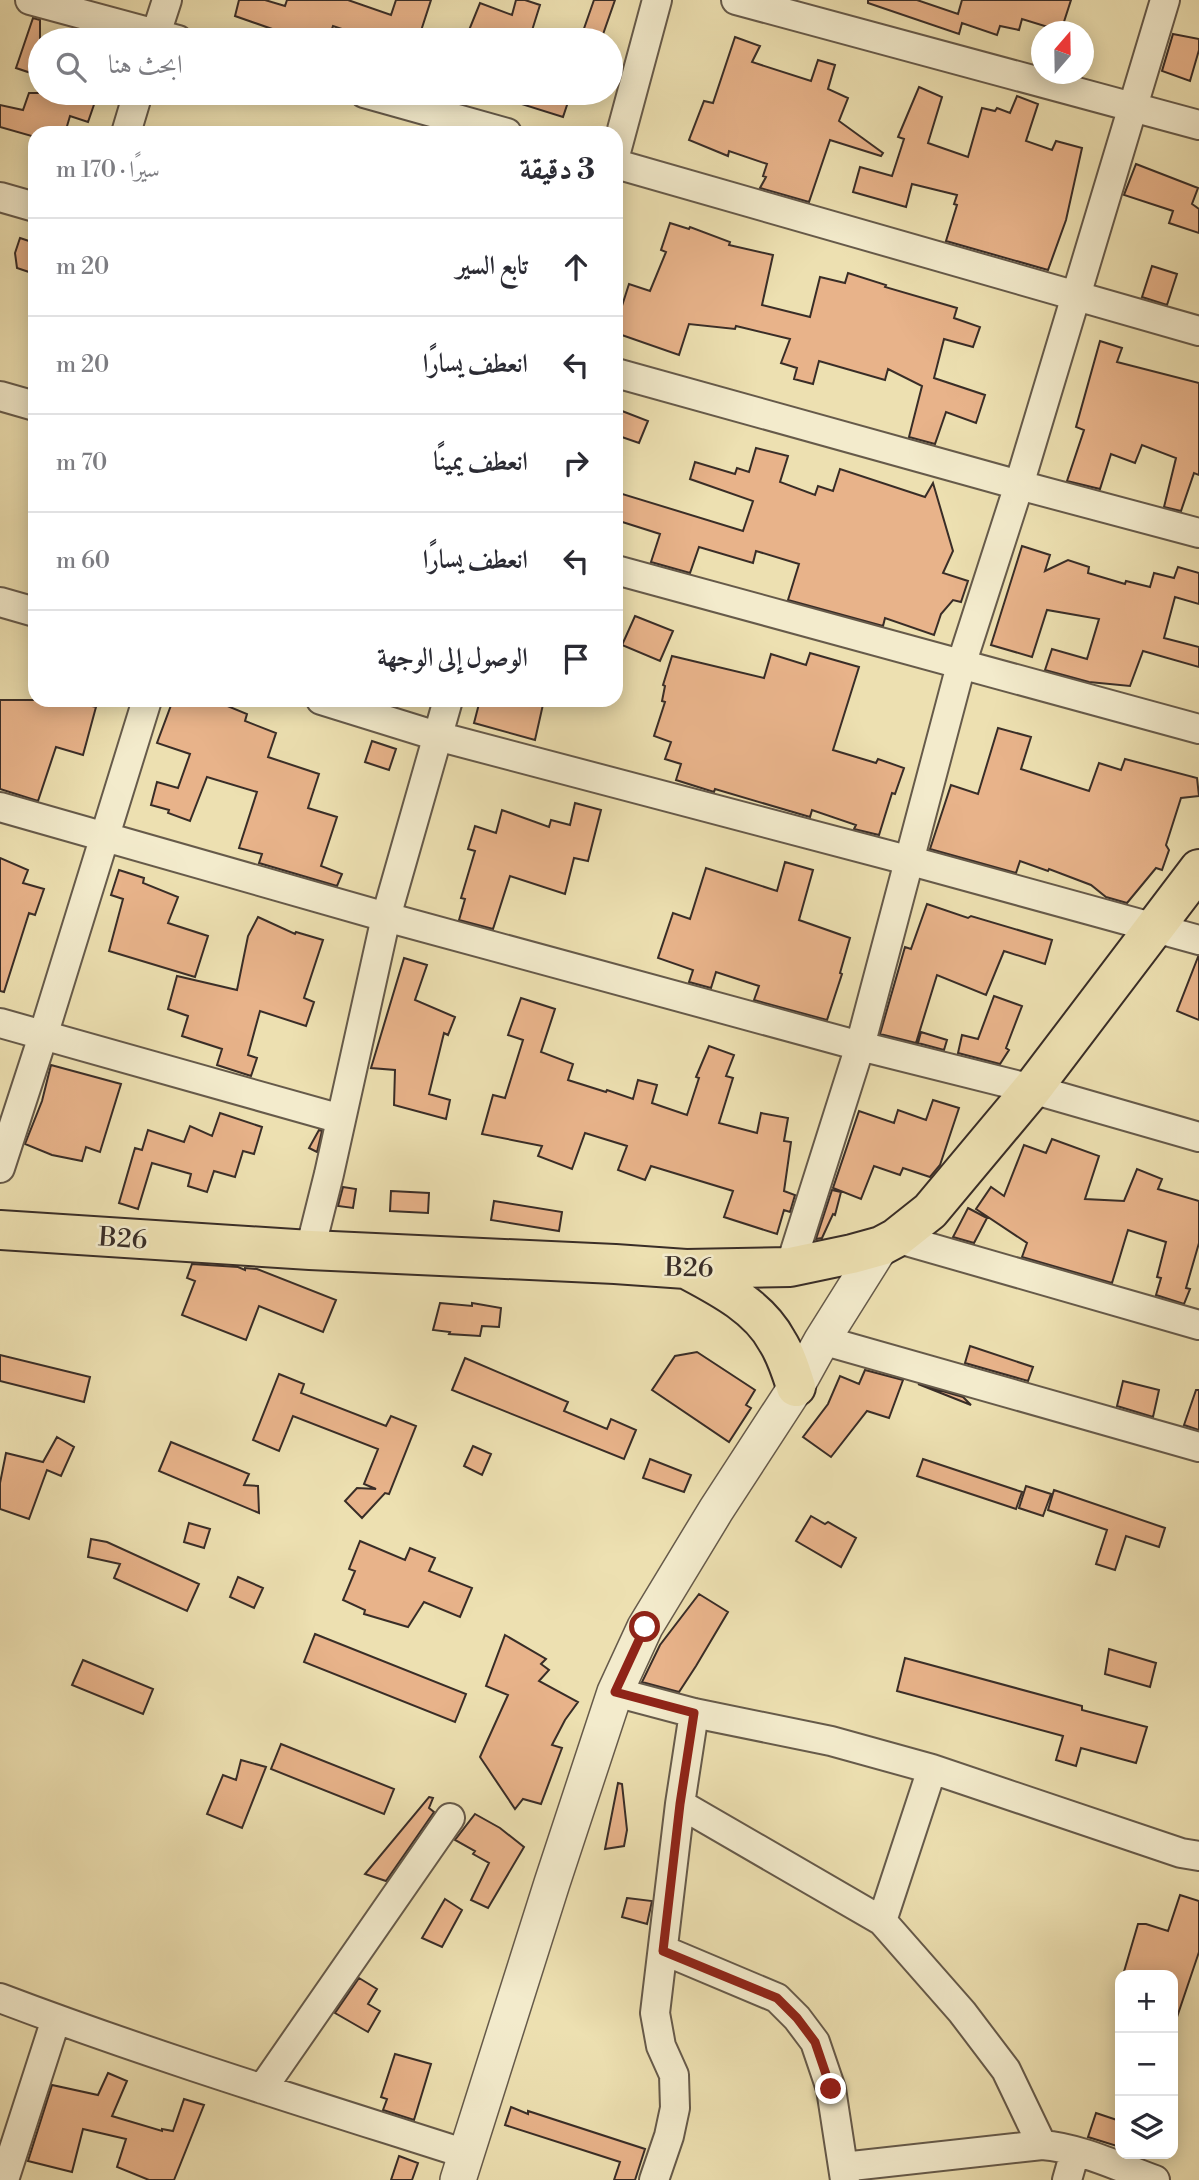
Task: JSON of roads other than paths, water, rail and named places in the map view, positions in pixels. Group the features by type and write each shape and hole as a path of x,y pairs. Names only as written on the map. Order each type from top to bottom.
{"highway":[{"name":"B26","path":"0,1230 310,1250 686,1269 790,1267 852,1254 888,1242 930,1211 1032,1089 1199,869"},
{"path":"686,1269 737,1298 763,1322 776,1339 796,1387"}],"street":[{"path":"30,0 128,28"},
{"path":"164,28 167,0"},
{"path":"623,126 657,0"},
{"path":"736,0 1199,125"},
{"path":"790,1267 860,1046 961,665 1165,0"},
{"path":"128,126 134,105"},
{"path":"407,105 482,126"},
{"path":"623,166 1199,331"},
{"path":"0,197 28,205"},
{"path":"623,375 1199,533"},
{"path":"0,396 28,404"},
{"path":"623,572 1199,729"},
{"path":"0,602 28,610"},
{"path":"0,1168 145,707"},
{"path":"344,707 437,736 1199,940"},
{"path":"310,1250 386,917 446,707"},
{"path":"0,807 386,917 860,1046 1032,1089 1199,1137"},
{"path":"0,1023 341,1119"},
{"path":"0,1998 262,2089 462,2167 615,1692 652,1615 796,1387 822,1340 888,1242 1199,1325"},
{"path":"822,1340 1199,1447"},
{"path":"615,1692 694,1713 831,1741 932,1769 1181,1853 1199,1856"},
{"path":"653,2180 675,2108 674,2075 661,2046 655,2013 680,1804 694,1713"},
{"path":"882,1921 932,1769"},
{"path":"680,1804 882,1921 962,2011 1006,2070 1042,2145"},
{"path":"262,2089 450,1818"},
{"path":"663,1951 777,1998 797,2018 815,2042 831,2089 844,2174 1042,2145 1056,2146 1155,2180"},
{"path":"4,2180 56,2019"},
{"path":"1068,2180 1075,2152"}]}
